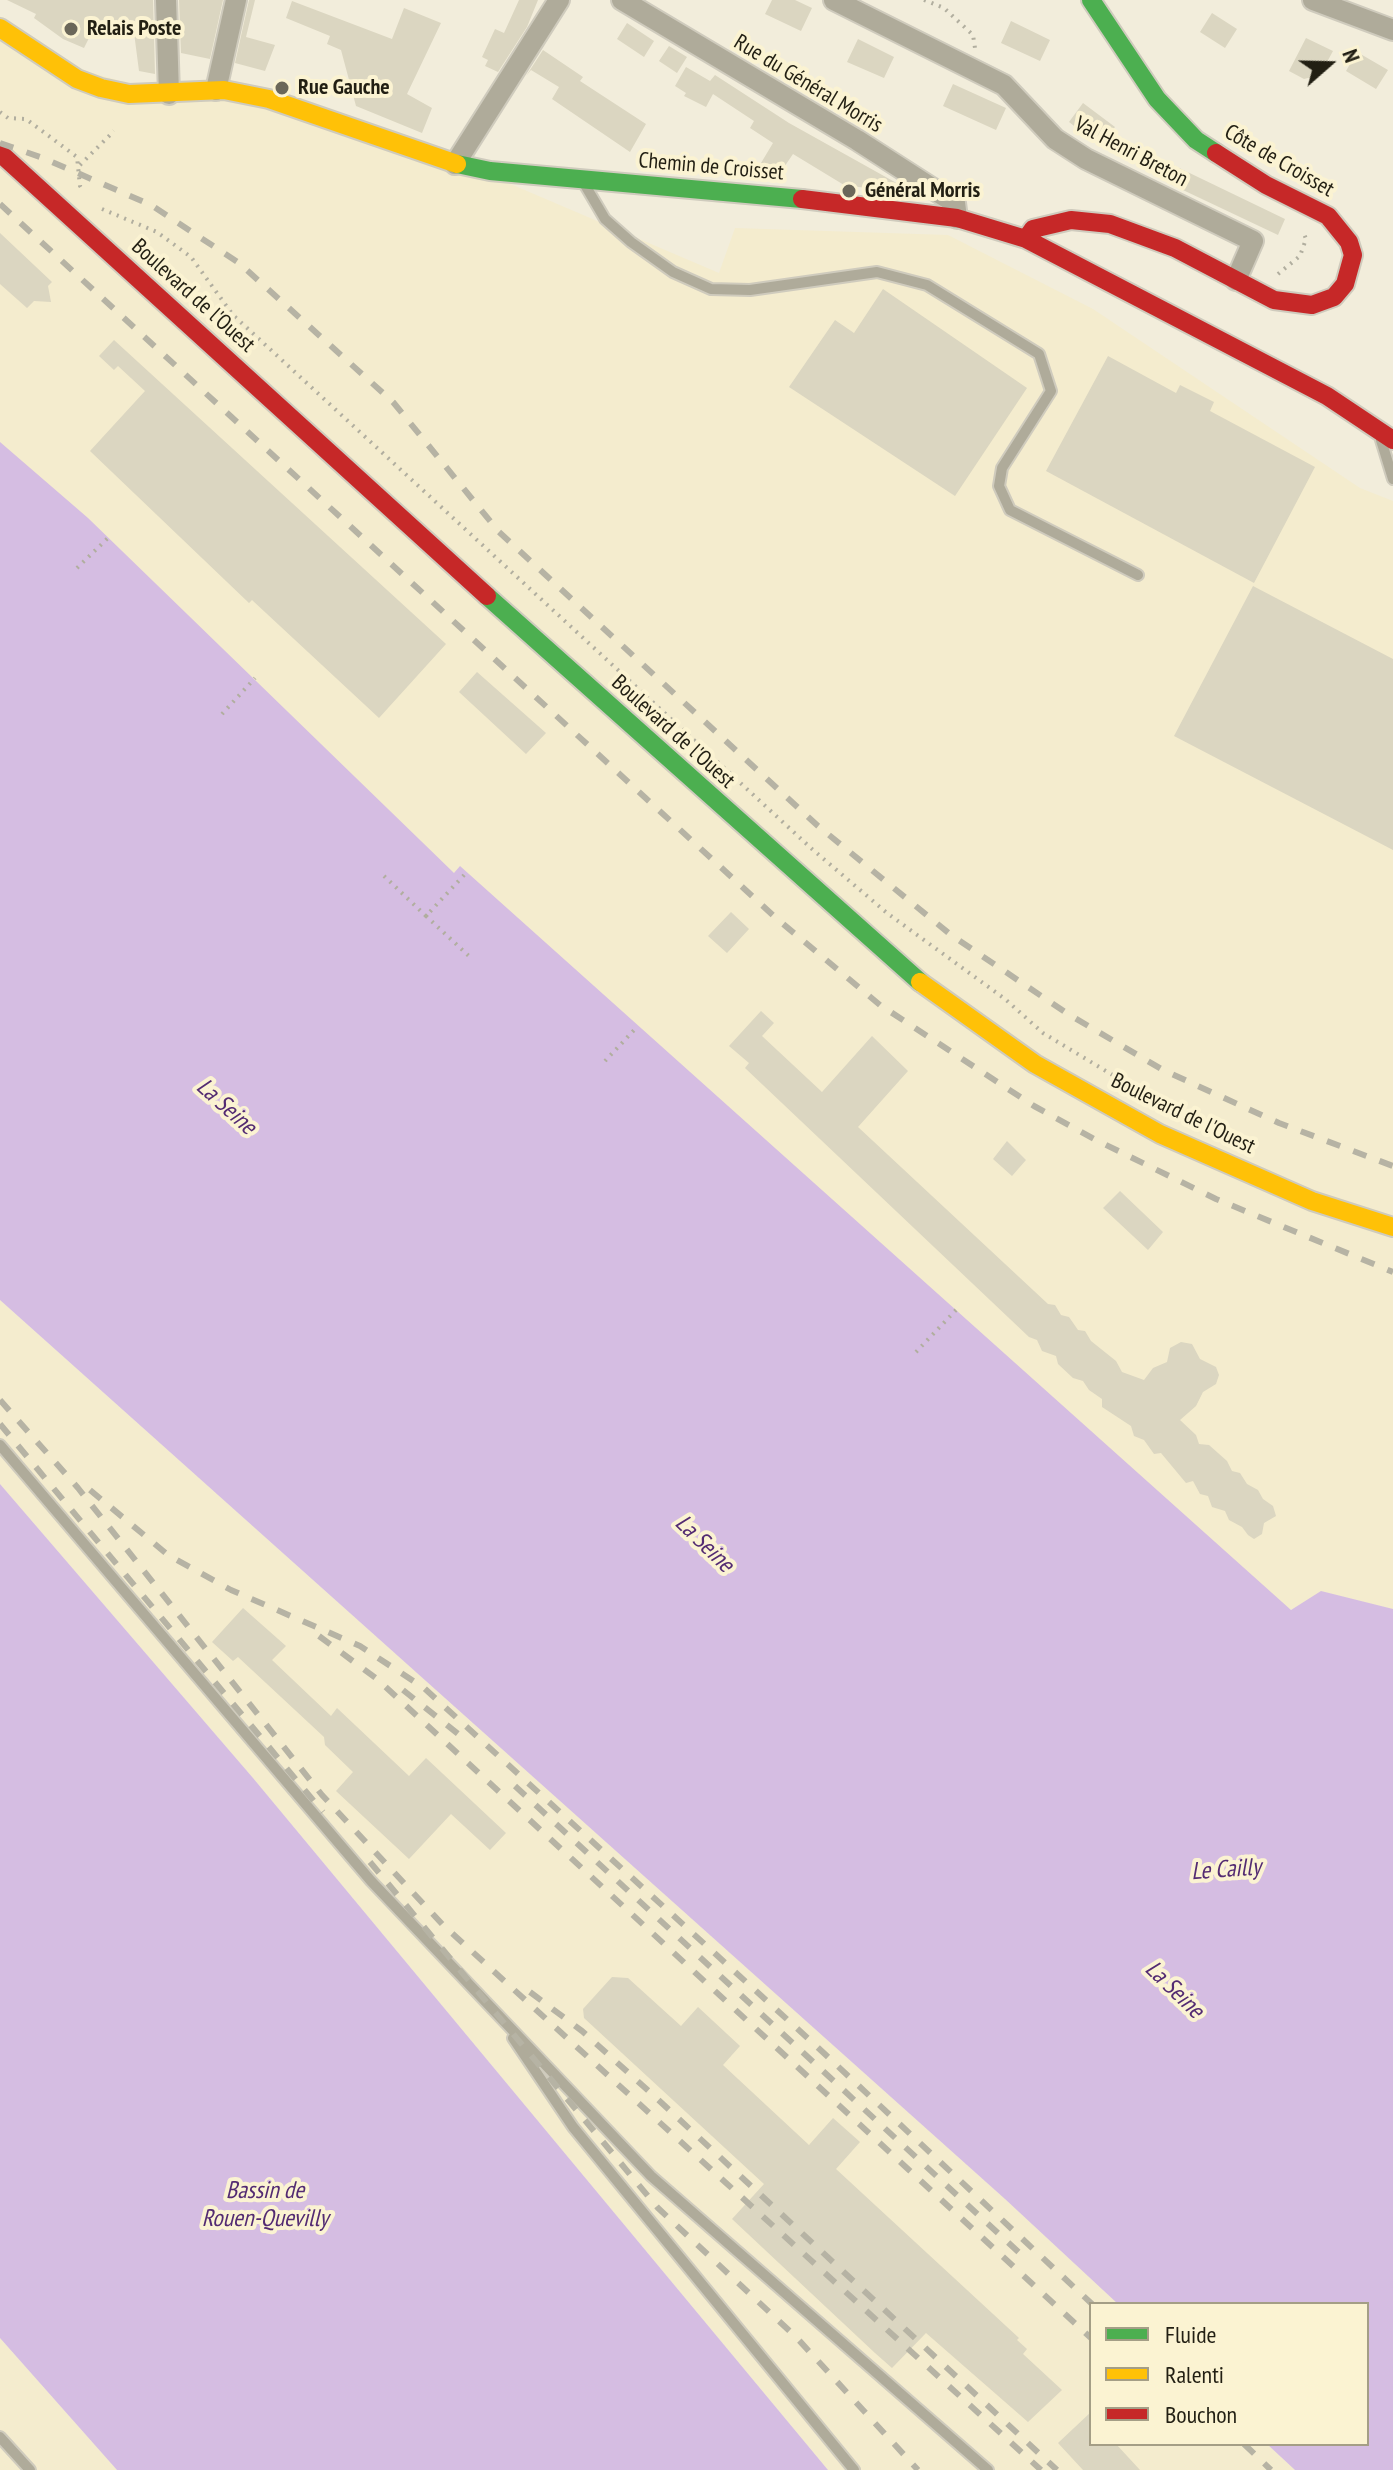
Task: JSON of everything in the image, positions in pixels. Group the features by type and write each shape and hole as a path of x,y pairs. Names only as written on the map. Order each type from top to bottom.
{"street":[{"path":"166,0 169,94"},
{"path":"216,90 236,0"},
{"path":"455,164 559,0"},
{"name":"Rue du Général Morris","path":"622,0 857,140 955,203 957,218"},
{"name":"Val Henri Breton","path":"834,0 1004,85 1055,139 1086,159 1253,241 1236,280"},
{"name":"Côte de Croisset","path":"1026,239 1033,229 1071,220 1110,224 1175,248 1274,300 1312,305 1334,297 1345,284 1353,255 1341,229 1328,216 1266,185 1196,140 1157,99 1091,0"},
{"path":"1313,0 1393,30"},
{"name":"Chemin de Croisset","path":"0,28 77,79 129,94 216,90 269,99 455,164 852,204 957,218 1026,239 1327,396 1386,435"},
{"name":"Boulevard de l'Ouest","path":"0,153 585,686 918,981 1035,1064 1160,1134 1312,1201 1393,1227"}],"lane":[{"path":"582,179 605,219 631,242 673,272 711,289 750,290 877,272 927,285 1039,354 1051,391 1002,468 999,486 1010,510 1138,575"},
{"path":"1386,435 1393,479"},
{"path":"0,1445 371,1881 651,2176 988,2470"},
{"path":"496,2013 573,2127 854,2470"},
{"path":"0,2437 30,2470"}],"path":[{"path":"924,0 944,8 973,35 981,73"},
{"path":"0,112 8,118 26,119 43,135 77,157 80,186 85,195"},
{"path":"80,165 114,131"},
{"path":"93,202 119,218 157,232 191,257 233,315 789,827 887,913 1005,999 1043,1033 1146,1095"},
{"path":"1275,275 1300,256 1306,239 1300,224"},
{"path":"77,568 109,537"},
{"path":"222,714 255,678"},
{"path":"426,916 466,873"},
{"path":"384,876 471,958"},
{"path":"605,1061 637,1027"},
{"path":"916,1352 956,1310"}],"shaded area":[{"path":"0,16 80,69 134,85 356,118 719,273 735,228 948,235 1093,309 1360,488 1393,501 1393,1619 1281,1608 0,536"},
{"path":"0,1300 1005,2199 1116,2302 1089,2302 1089,2446 1269,2446 1295,2470 828,2470 253,1778 0,1484"},
{"path":"0,2338 117,2470 0,2470"}],"water":[{"path":"0,442 88,518 454,873 460,866 1291,1610 1321,1591 1393,1609 1393,2470 1295,2470 1269,2446 1369,2446 1369,2302 1116,2302 1005,2199 0,1300"},
{"name":"Bassin de Rouen-Quevilly","path":"0,1484 253,1778 828,2470 117,2470 0,2338"}],"building":[{"path":"7,0 153,0 155,74 139,71 133,25 94,28 84,48 63,39 34,18 36,14"},
{"path":"179,0 223,0 210,59 181,53"},
{"path":"249,0 255,0 246,37 275,45 265,71 235,63"},
{"path":"519,0 538,0 527,27 498,72 485,66 488,60 482,57 495,29 504,33"},
{"path":"772,0 795,0 812,8 801,31 765,14"},
{"path":"292,1 392,39 404,8 441,23 407,94 432,108 422,133 356,106 341,50 327,44 330,36 286,18"},
{"path":"1212,13 1237,29 1225,48 1200,32"},
{"path":"1011,21 1050,40 1040,61 1001,43"},
{"path":"627,23 654,41 644,57 617,39"},
{"path":"1306,38 1333,51 1320,75 1304,79 1289,71"},
{"path":"858,39 894,57 884,78 847,62"},
{"path":"669,46 687,57 677,73 659,61"},
{"path":"543,50 583,77 580,81 646,124 630,152 552,99 559,87 531,70 526,76"},
{"path":"1357,52 1388,70 1376,89 1346,71"},
{"path":"686,67 710,81 715,75 789,123 918,195 844,185 793,154 776,179 758,168 773,143 750,128 754,121 713,94 706,107 684,96 686,93 675,86"},
{"path":"953,84 1006,108 996,130 943,106"},
{"path":"1083,103 1115,127 1100,146 1069,122"},
{"path":"1173,165 1285,219 1278,235 1166,182"},
{"path":"0,233 52,282 48,286 51,302 34,301 27,308 0,284"},
{"path":"883,289 1027,388 955,496 789,387 835,320 854,333"},
{"path":"114,340 446,644 379,718 252,600 249,603 90,451 145,391 118,366 114,370 99,356"},
{"path":"1108,356 1176,393 1180,385 1214,402 1210,411 1315,467 1254,583 1046,471"},
{"path":"1253,586 1393,659 1393,850 1174,736"},
{"path":"477,672 546,733 526,754 459,692"},
{"path":"731,912 749,929 727,953 708,936"},
{"path":"761,1011 774,1023 762,1036 822,1092 872,1036 908,1071 858,1127 1048,1304 1055,1305 1061,1315 1069,1317 1078,1330 1085,1331 1091,1341 1116,1361 1122,1372 1144,1380 1153,1368 1167,1362 1170,1348 1181,1342 1192,1344 1200,1359 1216,1367 1219,1375 1216,1384 1203,1392 1196,1406 1180,1420 1196,1435 1199,1444 1209,1445 1227,1461 1232,1471 1240,1473 1247,1484 1258,1490 1263,1499 1273,1506 1276,1516 1264,1523 1262,1534 1254,1539 1229,1520 1225,1511 1212,1507 1208,1496 1200,1494 1193,1481 1186,1483 1161,1453 1154,1454 1144,1440 1134,1436 1131,1426 1102,1407 1102,1399 1058,1364 1056,1356 1042,1351 1037,1340 1029,1337 745,1068 749,1063 729,1046"},
{"path":"1007,1141 1026,1160 1012,1176 993,1159"},
{"path":"1120,1191 1163,1232 1148,1250 1103,1208"},
{"path":"243,1608 286,1646 272,1660 331,1716 337,1708 409,1776 426,1758 506,1833 490,1850 451,1814 409,1859 336,1791 353,1772 325,1745 324,1737 238,1657 233,1661 212,1642"},
{"path":"612,1977 628,1978 681,2026 698,2007 740,2046 723,2065 809,2145 833,2118 860,2142 836,2169 1019,2338 1017,2340 1027,2349 1023,2354 1062,2390 1028,2422 926,2333 892,2368 875,2353 732,2219 764,2184 584,2018 583,2009"},
{"path":"1089,2414 1089,2446 1118,2446 1140,2470 1083,2470 1058,2443"}],"railway":[{"path":"0,143 43,158 151,205 239,263 393,402 499,532 818,826 951,935 1068,1014 1163,1070 1279,1123 1393,1166"},
{"path":"0,204 776,918 880,1005 1034,1106 1096,1140 1216,1199 1393,1272"},
{"path":"0,1400 78,1488 322,1795 443,1925 1041,2470"},
{"path":"0,1424 323,1812"},
{"path":"90,1490 168,1555 231,1590 360,1646 424,1688 813,2043 1090,2302"},
{"path":"319,1636 377,1679 1089,2336"},
{"path":"403,1690 462,1737"},
{"path":"515,1786 1026,2259"},
{"path":"370,1862 658,2208 796,2337 918,2470"},
{"path":"530,1992 582,2031 652,2094 1057,2470"},
{"path":"1246,2446 1271,2470"}],"traffic: fast":[{"path":"1091,0 1157,99 1196,140 1216,153"},
{"path":"457,164 490,171 802,199"},
{"path":"487,596 920,982"}],"traffic: slow":[{"path":"0,28 77,79 101,88 129,94 224,90 269,99 457,164"},
{"path":"920,982 1035,1064 1160,1134 1312,1201 1393,1227"}],"traffic: jam":[{"path":"0,153 487,596"},
{"path":"1026,239 1033,229 1071,220 1110,224 1175,248 1274,300 1312,305 1334,297 1345,284 1353,255 1349,242 1328,216 1266,185 1216,153"},
{"path":"802,199 957,218 1026,239 1327,396 1393,440"}],"place":[{"name":"Relais Poste","path":"71,29"},
{"name":"Rue Gauche","path":"282,88"},
{"name":"Général Morris","path":"849,191"}],"water label":[{"name":"La Seine","path":"226,1107"},
{"name":"La Seine","path":"704,1544"},
{"name":"Le Cailly","path":"1226,1870"},
{"name":"La Seine","path":"1174,1990"}]}
